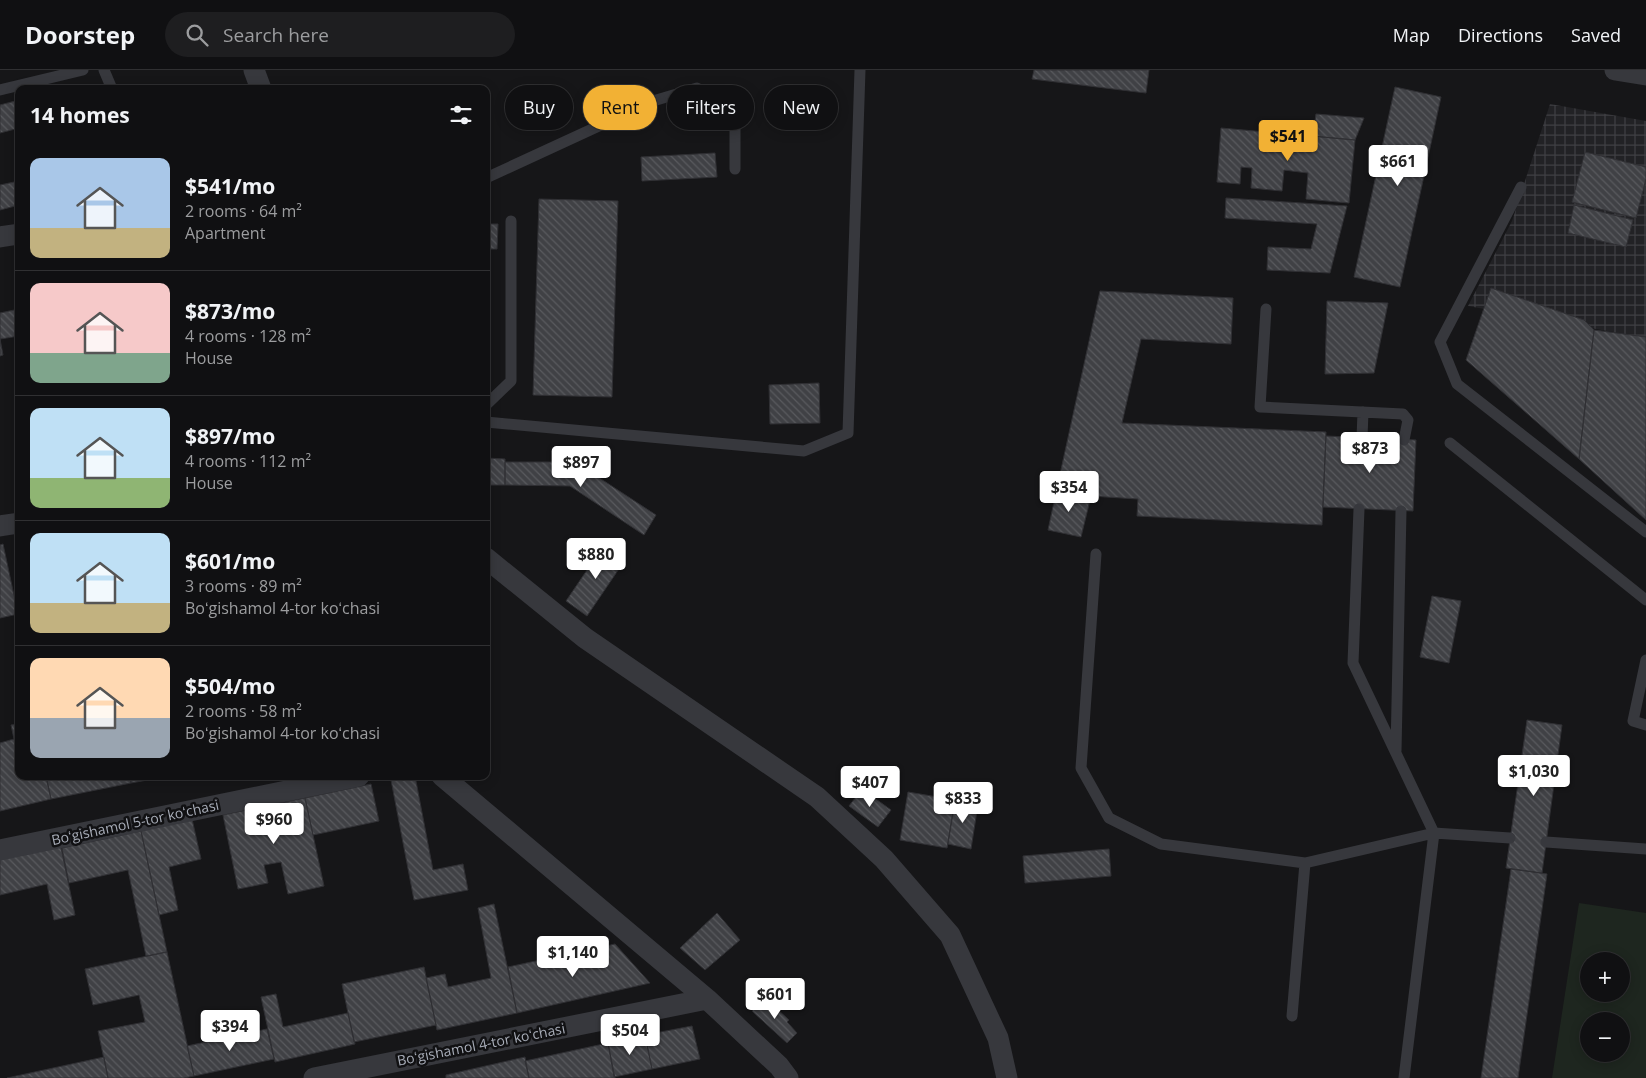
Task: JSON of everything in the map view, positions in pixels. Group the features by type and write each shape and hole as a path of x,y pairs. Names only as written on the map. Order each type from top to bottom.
{"street":[{"path":"254,70 260,85"},
{"path":"1614,70 1646,75"},
{"path":"0,237 15,235"},
{"path":"0,526 15,524"},
{"path":"490,561 585,638 817,797 884,859 950,935 998,1038 1007,1078"},
{"name":"Boʻgishamol 5-tor koʻchasi","path":"0,850 340,780"},
{"path":"447,780 707,999 779,1066 788,1078"},
{"name":"Boʻgishamol 4-tor koʻchasi","path":"314,1078 707,999"}],"lane":[{"path":"21,85 83,70"},
{"path":"104,70 110,85"},
{"path":"490,422 804,451 848,433 860,70"},
{"path":"0,90 15,86"},
{"path":"490,176 653,101 697,88 735,108 735,169"},
{"path":"1521,187 1440,342 1456,384 1646,532"},
{"path":"490,401 511,381 511,221"},
{"path":"1266,309 1260,407 1406,416 1408,420 1404,440"},
{"path":"1362,438 1363,412"},
{"path":"1450,443 1646,600"},
{"path":"1359,509 1353,663 1434,833 1404,1078"},
{"path":"1396,753 1401,510"},
{"path":"1096,554 1082,768 1109,818 1161,844 1306,863 1434,833 1510,838"},
{"path":"1646,660 1633,721 1646,725"},
{"path":"1546,842 1646,848"},
{"path":"1292,1016 1306,863"}],"shaded area":[{"path":"1550,104 1646,121 1646,338 1468,306 1512,221"},
{"path":"1579,903 1646,913 1646,1078 1552,1078"}],"building":[{"path":"1034,70 1149,70 1146,93 1032,79"},
{"path":"1395,87 1441,97 1400,287 1354,277"},
{"path":"15,101 15,129 0,133 0,105"},
{"path":"1316,114 1364,118 1355,140 1313,136"},
{"path":"1221,128 1355,140 1349,203 1306,199 1308,173 1284,170 1282,191 1251,188 1252,168 1241,167 1240,184 1217,182"},
{"path":"1585,152 1646,167 1646,179 1636,218 1572,202"},
{"path":"715,153 717,177 642,181 641,157"},
{"path":"15,182 15,206 0,210 0,185"},
{"path":"1226,198 1347,206 1330,273 1267,270 1268,247 1311,249 1317,224 1225,218"},
{"path":"539,199 618,201 612,397 533,395"},
{"path":"1574,205 1633,220 1626,247 1568,233"},
{"path":"490,224 498,224 497,249 490,249"},
{"path":"1491,288 1584,320 1594,330 1579,459 1466,360"},
{"path":"1100,291 1233,298 1231,344 1141,339 1122,423 1326,432 1322,525 1137,516 1138,499 1091,496 1057,488"},
{"path":"1327,301 1388,303 1374,373 1325,374"},
{"path":"15,310 15,337 0,339 0,313"},
{"path":"1594,330 1646,337 1646,520 1579,459"},
{"path":"0,339 3,355 0,356"},
{"path":"819,383 820,423 770,424 769,385"},
{"path":"1326,436 1416,440 1413,511 1323,507"},
{"path":"490,458 505,459 505,485 490,485"},
{"path":"505,462 575,462 656,515 644,535 570,486 505,485"},
{"path":"1057,488 1091,496 1081,537 1048,530"},
{"path":"3,544 15,600 15,615 0,618 0,545"},
{"path":"604,545 625,560 587,616 566,601"},
{"path":"1432,596 1461,601 1449,663 1420,657"},
{"path":"1527,720 1562,725 1542,873 1506,868"},
{"path":"15,724 15,780 47,780 51,799 0,811 0,743 14,739 11,725"},
{"path":"47,780 131,780 131,783 51,799"},
{"path":"131,780 148,780 131,783"},
{"path":"391,780 416,780 433,870 463,864 468,890 414,900"},
{"path":"371,784 379,821 313,835 305,798"},
{"path":"862,789 891,810 878,827 849,806"},
{"path":"908,792 955,800 947,848 900,840"},
{"path":"305,798 324,886 288,894 281,862 264,865 268,883 238,889 223,815"},
{"path":"955,800 978,804 971,849 948,844"},
{"path":"192,819 201,859 169,867 178,910 159,915 141,831"},
{"path":"141,831 167,952 146,956 128,870 69,883 62,848"},
{"path":"60,843 75,915 54,920 47,884 0,895 0,856"},
{"path":"1109,849 1111,876 1025,883 1023,856"},
{"path":"1511,869 1547,874 1518,1078 1481,1078"},
{"path":"494,904 517,1013 437,1030 426,978 445,974 448,987 491,978 478,908"},
{"path":"717,913 740,940 705,970 680,948"},
{"path":"615,944 650,983 517,1013 508,967"},
{"path":"167,952 194,1076 184,1078 108,1078 98,1031 145,1022 139,995 93,1005 85,969"},
{"path":"424,967 436,1025 354,1042 342,984"},
{"path":"276,994 283,1027 348,1013 355,1044 275,1062 261,997"},
{"path":"764,997 789,1020 787,1022 797,1033 787,1043 752,1011"},
{"path":"692,1026 700,1059 652,1069 645,1035"},
{"path":"267,1029 274,1059 194,1076 187,1046"},
{"path":"645,1035 652,1069 614,1077 608,1043"},
{"path":"608,1043 615,1078 529,1078 525,1061"},
{"path":"104,1057 108,1078 7,1078"},
{"path":"525,1057 529,1078 446,1078 446,1075"}]}
